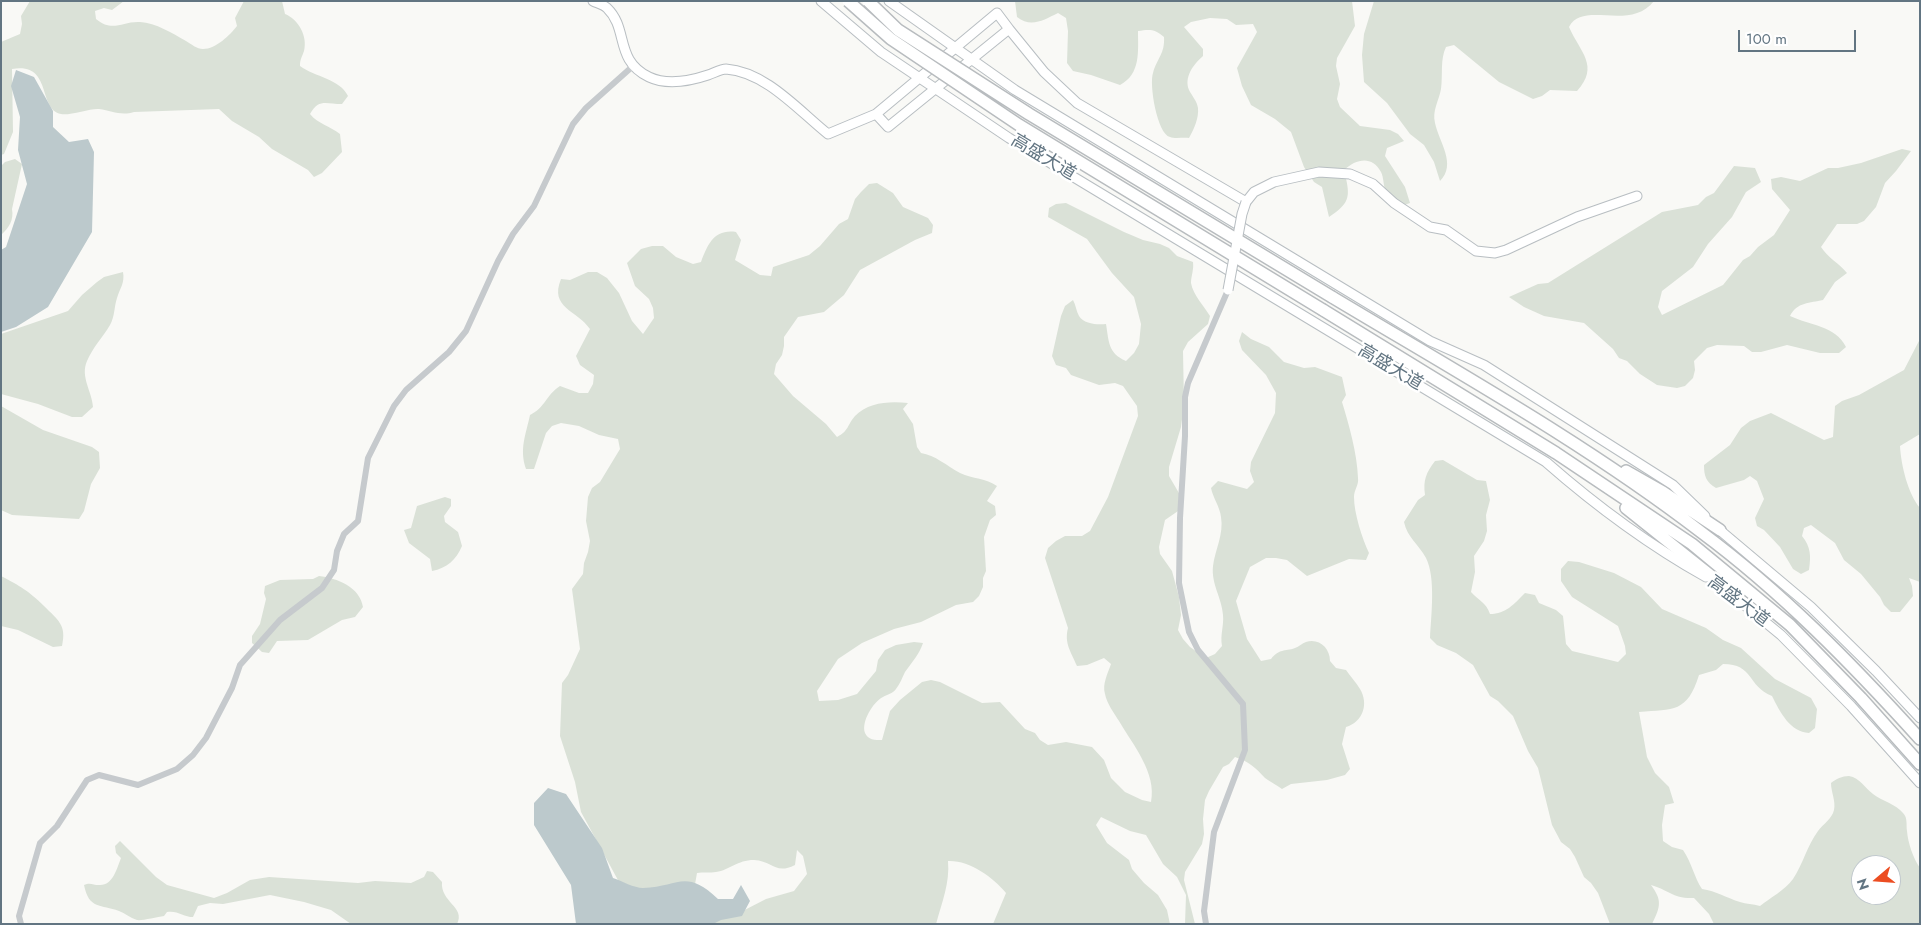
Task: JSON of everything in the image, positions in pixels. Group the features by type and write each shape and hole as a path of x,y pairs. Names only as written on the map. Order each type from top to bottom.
{"highway":[{"name":"高盛大道","path":"848,1 890,39 1019,126 1556,454 1692,544 1790,625 1861,698 1920,764"},
{"name":"高盛大道","path":"868,1 898,30 1012,103 1567,438 1702,532 1800,614 1873,687 1920,739"},
{"path":"1567,438 1663,492 1720,530"},
{"path":"1556,454 1725,587"}],"main road":[{"path":"593,1 606,7 616,21 626,55 633,66 650,78 672,82 692,81 725,69 741,72 769,84 828,134 876,114 997,13 1044,72 1077,103 1246,202"},
{"name":"高盛大道","path":"821,1 882,52 1009,138 1546,462 1584,495 1680,562 1725,587 1781,635 1851,706 1920,783"},
{"path":"889,1 1015,90 1430,341 1484,365 1673,485 1720,530 1811,607 1876,671 1920,718"},
{"path":"876,114 888,127 1009,29"},
{"path":"1228,290 1242,214 1246,202 1254,192 1274,182 1319,172 1350,174 1373,184 1394,203 1430,227 1446,230 1476,251 1494,252 1506,250 1577,217 1637,196"}],"street":[{"path":"21,924 19,916 40,843 57,826 87,780 99,775 138,785 177,769 194,755 206,738 232,688 240,665 280,620 322,588 334,570 337,552 344,534 358,521 368,458 394,406 406,390 449,352 466,331 498,261 513,234 534,206 573,124 586,108 633,66"},
{"path":"1206,924 1204,911 1214,832 1245,750 1243,704 1198,650 1189,632 1179,584 1180,518 1185,436 1185,397 1188,383 1228,290"}],"shaded area":[{"path":"30,1 124,1 112,10 104,8 95,11 96,19 113,26 134,22 152,24 203,49 218,44 234,30 237,26 235,18 244,1 282,1 285,14 298,24 305,40 300,66 333,82 344,90 348,96 342,104 320,104 310,114 340,134 342,152 322,173 314,177 308,170 272,149 259,137 232,121 219,109 116,113 95,109 61,114 49,104 43,87 34,72 25,69 12,69 13,132 4,154 1,155 1,42 20,34 21,16"},
{"path":"1015,1 1352,1 1355,26 1337,58 1336,66 1340,84 1337,99 1340,107 1360,126 1390,130 1398,134 1404,141 1387,148 1385,156 1405,187 1410,203 1401,206 1391,198 1384,187 1381,172 1373,163 1364,160 1354,163 1344,170 1348,192 1347,197 1342,207 1329,217 1322,187 1314,182 1304,167 1291,132 1275,119 1251,105 1242,86 1237,68 1257,32 1253,24 1236,25 1227,19 1210,18 1191,22 1184,27 1203,49 1203,56 1193,67 1188,80 1189,90 1198,108 1198,116 1189,138 1174,138 1165,134 1161,127 1155,108 1152,87 1153,73 1162,52 1164,37 1152,30 1138,31 1138,54 1135,68 1132,75 1120,85 1073,71 1067,63 1068,31 1066,18 1058,13 1038,22 1027,22 1017,17"},
{"path":"1374,1 1654,1 1644,10 1633,14 1585,16 1576,19 1569,27 1586,59 1587,66 1584,82 1577,91 1550,90 1542,96 1533,99 1499,82 1454,45 1446,47 1442,62 1441,89 1434,114 1447,160 1445,174 1440,181 1434,162 1424,145 1410,134 1387,103 1364,82 1362,55 1364,34"},
{"path":"16,70 34,77 53,111 53,127 69,142 88,139 94,152 92,232 48,307 16,327 1,332 1,250 6,247 27,184 18,150 20,117 11,86"},
{"path":"1902,149 1911,151 1885,183 1876,207 1864,221 1857,224 1837,224 1821,247 1847,273 1835,282 1823,300 1800,306 1790,316 1829,330 1836,335 1846,347 1839,353 1820,353 1787,345 1761,352 1752,352 1744,346 1717,345 1707,348 1694,361 1695,370 1693,378 1685,386 1677,388 1657,385 1640,374 1627,361 1619,358 1613,349 1584,323 1544,316 1524,307 1509,297 1538,284 1548,283 1662,212 1698,205 1706,197 1714,193 1734,166 1755,168 1761,182 1746,192 1732,217 1708,244 1693,267 1662,291 1658,307 1662,315 1723,285 1743,260 1774,235 1790,210 1772,189 1771,179 1781,177 1800,181 1828,168 1861,163"},
{"path":"15,159 22,164 12,209 12,220 9,227 1,235 1,166 5,162"},
{"path":"877,183 893,193 903,207 928,218 933,225 932,233 915,240 860,270 844,295 824,312 798,317 784,337 782,355 776,364 774,374 793,396 826,424 837,437 846,430 852,419 860,411 866,408 894,402 908,403 903,409 913,424 917,447 921,453 936,458 960,473 988,481 997,486 987,501 995,506 996,515 990,520 984,537 986,571 979,596 973,602 956,605 921,622 894,629 862,643 838,659 817,691 819,701 838,700 857,694 876,671 878,660 885,650 896,645 914,642 923,643 896,689 875,703 866,718 865,733 874,740 882,740 890,711 900,700 922,682 931,680 940,682 982,703 1000,702 1025,729 1035,733 1040,740 1048,745 1066,742 1092,747 1104,760 1111,778 1125,792 1151,802 1152,791 1147,770 1106,698 1105,682 1111,664 1104,658 1087,665 1077,666 1069,647 1067,638 1068,628 1045,558 1048,548 1056,541 1065,536 1082,536 1090,531 1108,497 1138,416 1137,406 1123,386 1115,383 1099,385 1071,375 1066,368 1056,365 1052,356 1065,306 1073,300 1081,319 1095,324 1106,324 1110,346 1120,358 1126,361 1139,344 1141,324 1134,297 1112,273 1087,239 1048,217 1049,208 1056,204 1066,203 1124,232 1169,248 1177,256 1193,262 1192,287 1210,316 1208,324 1188,342 1183,351 1184,404 1181,427 1169,467 1169,476 1183,500 1181,509 1165,520 1159,547 1160,554 1172,571 1179,597 1181,615 1178,630 1190,647 1206,658 1215,654 1222,646 1223,619 1213,573 1222,523 1211,488 1218,481 1247,489 1254,482 1250,471 1251,462 1275,413 1276,393 1266,375 1242,350 1239,341 1242,332 1251,339 1269,347 1284,362 1304,368 1315,367 1342,377 1346,395 1342,402 1352,439 1357,468 1358,481 1354,494 1354,503 1359,525 1369,553 1366,560 1349,559 1307,576 1287,560 1266,558 1250,567 1236,601 1247,639 1261,661 1271,659 1280,652 1315,641 1326,648 1330,661 1336,668 1346,670 1358,686 1363,695 1363,712 1357,721 1346,727 1342,744 1350,769 1345,775 1327,780 1291,784 1282,789 1265,778 1252,765 1235,757 1229,764 1223,767 1205,800 1202,844 1185,872 1184,880 1195,924 1185,924 1186,895 1177,877 1163,864 1146,835 1130,831 1101,817 1096,825 1107,843 1129,860 1132,869 1158,895 1167,910 1170,924 993,924 1006,893 994,881 972,866 956,861 948,861 947,885 936,924 694,924 733,916 766,899 794,891 807,874 803,856 797,850 795,865 783,869 760,861 748,860 721,871 697,873 694,890 686,907 619,882 581,812 575,782 560,736 562,683 568,675 580,649 572,589 583,574 590,541 586,521 588,497 592,488 600,482 620,449 618,439 599,435 579,426 561,423 552,426 546,433 534,469 526,469 523,448 530,415 539,409 560,386 579,393 588,393 593,384 594,375 580,365 576,356 590,329 561,303 558,289 561,279 570,280 588,272 597,272 607,278 619,293 632,321 643,334 654,318 653,308 649,299 635,286 627,263 641,249 663,246 676,257 693,264 701,262 706,249 717,235 736,232 741,240 735,260 760,275 771,276 773,267 809,255 820,246 839,224 848,219 855,199 861,192 869,184"},
{"path":"123,272 123,282 117,298 112,322 92,351 85,367 93,407 82,417 72,417 38,404 1,394 1,334 68,311 82,295 104,277"},
{"path":"1920,339 1920,434 1900,446 1906,479 1912,495 1920,508 1920,582 1909,578 1913,596 1900,612 1891,612 1861,574 1844,560 1835,543 1811,525 1804,528 1802,536 1810,552 1809,570 1801,574 1793,569 1780,547 1764,530 1757,526 1755,518 1764,499 1757,481 1750,476 1744,480 1716,488 1706,478 1704,465 1730,445 1741,428 1750,421 1771,413 1824,440 1833,437 1835,406 1904,370"},
{"path":"1,406 43,430 92,447 99,452 100,468 91,484 84,511 79,519 12,515 1,510"},
{"path":"1443,460 1477,480 1486,481 1490,500 1486,515 1487,531 1484,541 1474,556 1475,572 1471,592 1484,604 1490,614 1496,614 1505,610 1525,593 1535,595 1539,603 1556,610 1563,616 1566,644 1572,651 1618,662 1626,654 1618,626 1572,597 1561,581 1561,569 1568,561 1579,562 1614,573 1641,587 1662,609 1706,628 1723,640 1741,648 1775,679 1811,698 1817,709 1815,728 1809,733 1802,732 1786,720 1772,696 1758,687 1746,671 1733,665 1723,664 1716,670 1699,675 1689,696 1678,707 1639,712 1647,757 1655,773 1669,787 1674,803 1665,805 1662,825 1663,841 1672,847 1683,850 1702,889 1740,902 1760,906 1782,890 1793,879 1814,837 1833,813 1834,803 1831,783 1839,778 1849,776 1859,781 1870,792 1897,807 1906,817 1910,845 1920,868 1920,924 1714,924 1709,914 1694,898 1676,896 1651,885 1659,899 1659,908 1652,924 1610,924 1598,893 1584,877 1575,857 1570,849 1561,842 1552,825 1538,768 1528,751 1513,716 1490,696 1473,665 1456,653 1437,645 1430,638 1432,586 1429,566 1423,553 1410,537 1404,522 1418,500 1425,495 1424,485 1429,469 1435,461"},
{"path":"445,497 451,499 451,506 444,516 445,522 458,532 462,546 450,563 432,571 430,559 409,543 404,530 411,528 417,506"},
{"path":"1,576 29,593 57,619 63,633 62,646 53,647 18,630 1,626"},
{"path":"319,576 340,581 353,589 361,600 363,607 355,617 342,620 308,640 277,641 269,653 262,652 252,643 252,636 260,624 266,599 264,593 265,586 280,580 313,579"},
{"path":"548,788 566,794 602,848 613,878 639,888 655,887 682,881 689,882 697,884 718,899 733,899 741,885 750,901 742,916 721,920 713,924 576,924 571,885 534,825 534,803"},
{"path":"120,841 156,877 167,885 214,898 250,880 269,877 358,883 375,881 411,883 424,877 427,871 433,872 442,882 442,889 456,909 459,918 457,924 351,924 331,910 270,895 223,904 210,903 198,906 193,917 167,912 164,916 137,920 119,911 97,905 89,899 84,885 104,885 111,880 121,858 116,853 115,846"}]}
